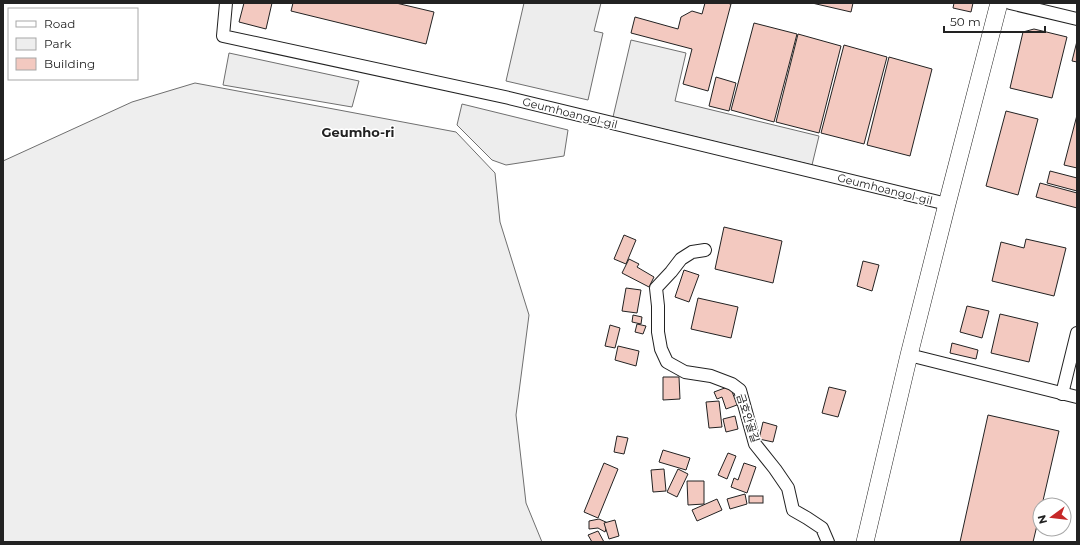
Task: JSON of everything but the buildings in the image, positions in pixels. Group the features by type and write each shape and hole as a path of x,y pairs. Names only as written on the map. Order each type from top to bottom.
{"street":[{"name":"Geumhoangol-gil","path":"226,3 223,36 509,98 947,204"},
{"name":"Geumhoangol-gil","path":"865,542 909,355 999,3"},
{"path":"1010,3 1077,19"},
{"name":"금호안골길","path":"705,250 692,252 681,259 656,288 658,332 661,350 667,362 685,372 711,376 732,384 740,390 754,444 775,469 788,488 794,510 822,528 828,542"},
{"path":"1062,394 1077,333"},
{"path":"909,355 1077,397"}],"green space":[{"path":"195,83 456,132 495,173 500,222 529,315 516,415 526,503 542,542 3,542 3,161 132,102"}],"shaded area":[{"path":"524,3 601,3 594,31 603,33 588,100 506,81"},
{"path":"631,40 686,53 675,101 819,136 812,165 613,117"},
{"path":"229,53 359,81 352,107 223,85"},
{"path":"462,104 568,130 564,156 506,165 492,160 457,125"}],"district":[{"name":"Geumho-ri","path":"358,132"}]}
